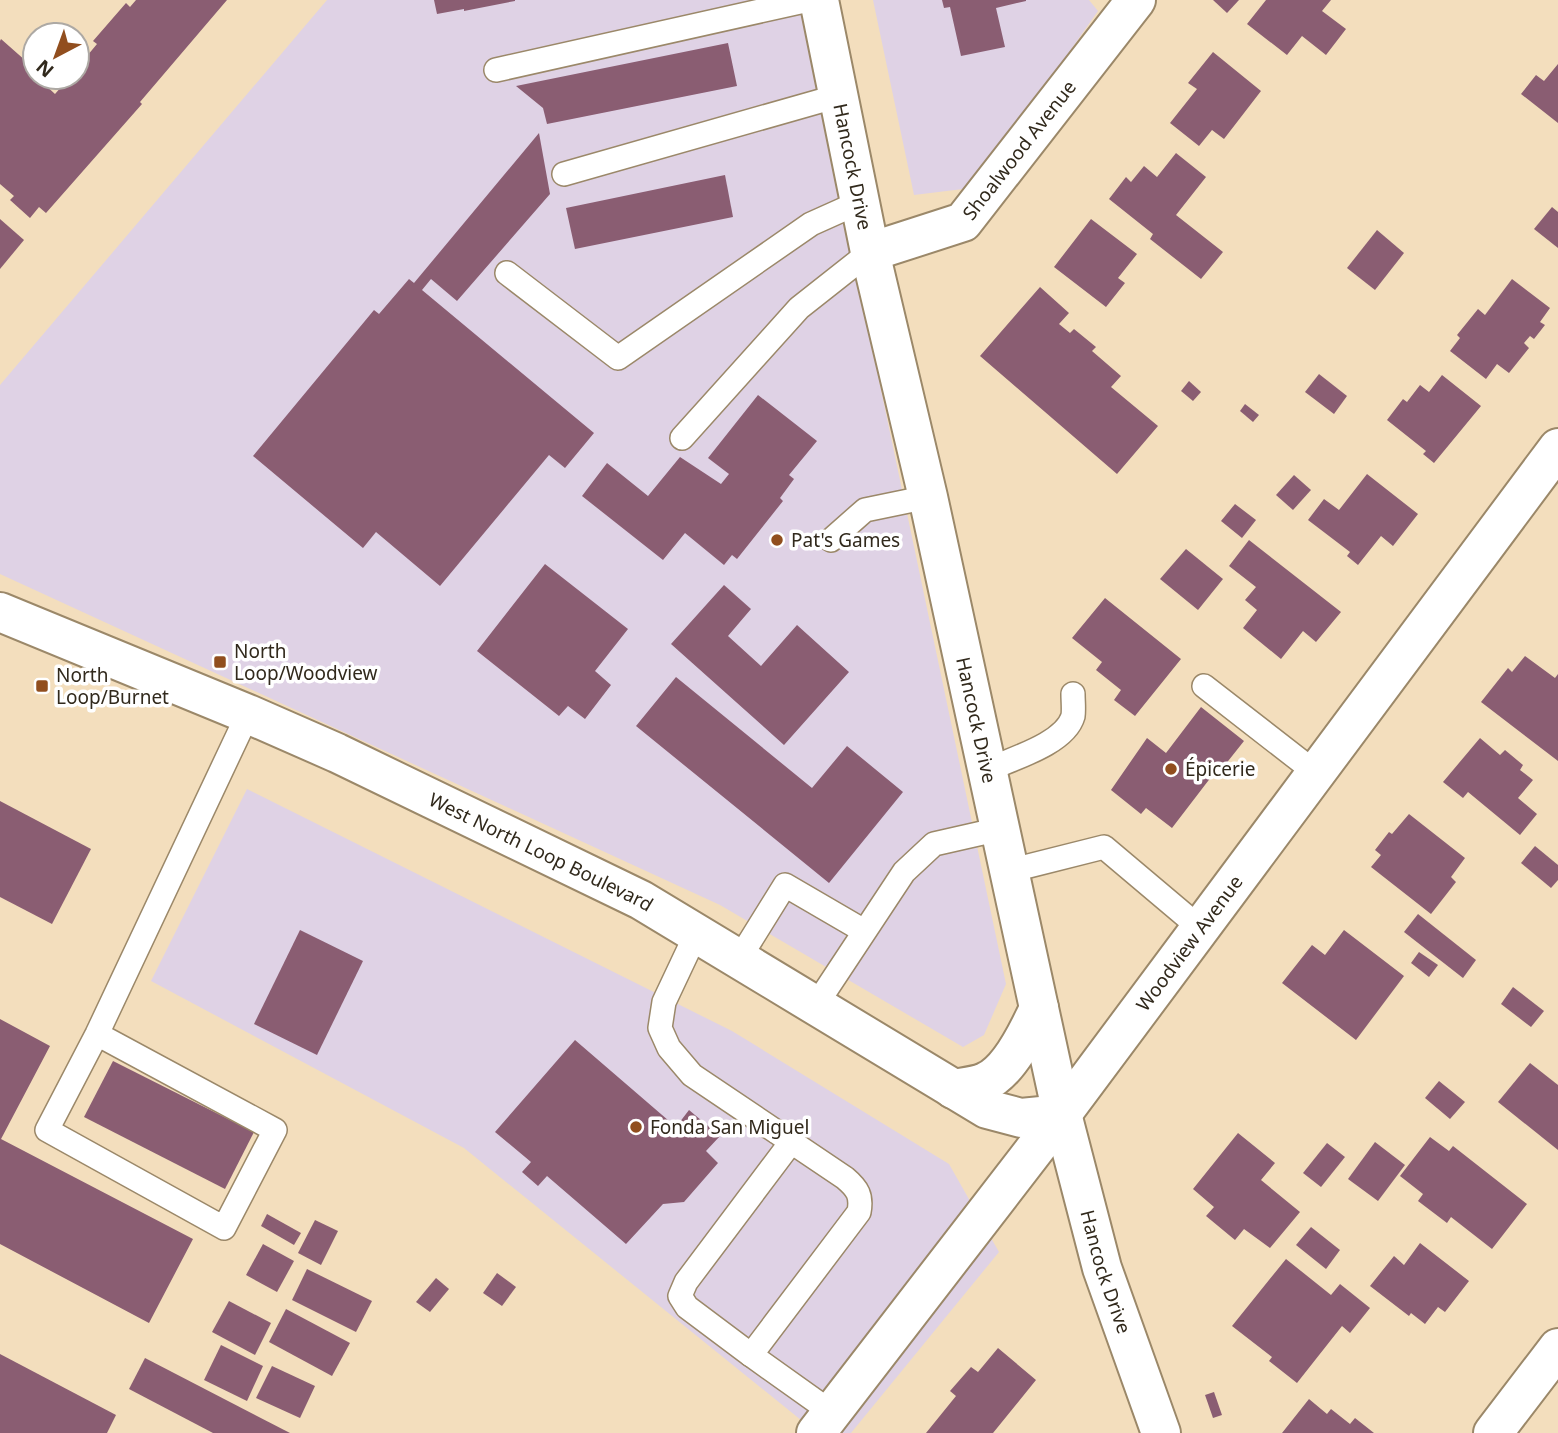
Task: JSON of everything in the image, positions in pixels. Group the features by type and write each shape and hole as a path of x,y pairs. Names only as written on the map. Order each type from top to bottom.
{"street":[{"name":"Hancock Drive","path":"819,0 870,252 928,497 1062,1114 1102,1268 1161,1433"},
{"name":"Shoalwood Avenue","path":"870,252 962,222 1136,0"},
{"name":"Woodview Avenue","path":"823,1423 1062,1114 1558,448"},
{"name":"West North Loop Boulevard","path":"0,612 337,753 641,900 987,1110 1021,1118 1062,1114"},
{"path":"953,1089 987,1082 1007,1063 1025,1038 1039,1008"},
{"path":"1493,1433 1558,1348"}],"lane":[{"path":"496,70 809,0"},
{"path":"564,174 838,96"},
{"path":"507,273 618,358 811,223 860,202"},
{"path":"682,438 799,309 870,252"},
{"path":"831,540 865,510 928,497"},
{"path":"1203,686 1316,773"},
{"path":"987,770 1043,746 1059,736 1073,717 1073,694"},
{"path":"97,1034 275,1129 225,1228 47,1130 97,1034 248,714"},
{"path":"816,1005 904,872 934,844 1000,829"},
{"path":"1009,871 1104,847 1200,928"},
{"path":"739,959 785,885 864,931"},
{"path":"696,932 664,1002 660,1028 669,1048 692,1075 855,1186 862,1198 859,1212 751,1355"},
{"path":"792,1141 686,1282 680,1296 687,1307 751,1355 823,1423"}],"shaded area":[{"path":"327,0 799,0 1006,984 984,1035 963,1047 720,905 0,574 0,385"},
{"path":"873,0 1089,0 1098,11 1009,138 963,189 914,195"},
{"path":"247,789 732,1031 949,1164 999,1252 851,1433 817,1433 464,1148 151,981"}],"building":[{"path":"136,0 227,0 140,102 142,104 46,213 39,207 30,218 10,200 14,196 0,184 0,41 1,39 21,57 21,91 52,91 55,94 58,91 91,91 91,51 97,44 93,41 126,3 130,7"},
{"path":"434,0 515,0 515,1 437,14"},
{"path":"942,0 1026,1 996,8 1005,47 961,56 950,7 944,8"},
{"path":"1213,0 1239,0 1227,13"},
{"path":"1266,0 1331,0 1322,11 1346,29 1326,55 1302,36 1287,55 1247,24"},
{"path":"728,43 737,86 547,124 543,108 516,86"},
{"path":"1213,52 1261,91 1224,139 1212,130 1199,146 1170,123 1197,89 1188,83"},
{"path":"1558,64 1558,123 1521,94 1536,75 1544,81"},
{"path":"539,133 550,194 457,301 431,279 422,290 594,433 565,468 549,455 440,586 376,532 363,548 253,456 374,310 379,314 409,279 414,283"},
{"path":"1176,153 1206,177 1176,215 1223,252 1201,279 1150,239 1153,234 1109,199 1126,177 1131,182 1144,166 1157,177"},
{"path":"725,175 733,217 575,249 566,208"},
{"path":"1552,207 1558,212 1558,248 1534,229"},
{"path":"0,219 24,240 0,269"},
{"path":"1091,219 1137,254 1118,278 1125,283 1106,307 1054,267"},
{"path":"1377,230 1404,253 1375,290 1347,268"},
{"path":"1512,279 1550,308 1540,322 1545,325 1534,339 1530,336 1524,343 1529,348 1509,373 1497,364 1486,379 1450,351 1460,338 1457,335 1478,309 1485,315"},
{"path":"1040,287 1069,313 1059,324 1070,333 1074,329 1096,347 1092,351 1121,376 1111,387 1158,426 1117,474 980,356"},
{"path":"1319,374 1347,396 1334,414 1305,392"},
{"path":"1442,375 1481,406 1434,463 1423,454 1426,451 1387,420 1403,399 1407,402 1420,385 1429,392"},
{"path":"1189,381 1201,392 1193,401 1181,391"},
{"path":"758,395 817,441 789,475 794,479 780,498 783,501 737,559 732,555 724,565 685,533 663,560 582,496 607,463 648,496 680,457 721,484 729,474 708,458"},
{"path":"1245,404 1259,415 1253,422 1240,411"},
{"path":"1367,474 1418,514 1393,546 1381,536 1358,565 1347,556 1350,552 1308,520 1324,499 1339,510"},
{"path":"1294,475 1311,490 1293,510 1276,495"},
{"path":"1235,504 1256,520 1242,538 1221,521"},
{"path":"1249,540 1341,612 1316,642 1303,631 1281,659 1243,628 1257,610 1245,600 1256,587 1229,566"},
{"path":"1186,549 1223,579 1198,610 1160,579"},
{"path":"545,564 628,629 595,671 611,685 585,719 568,706 559,716 477,651"},
{"path":"724,585 751,609 728,636 761,666 797,625 849,672 784,745 671,644"},
{"path":"1105,598 1181,659 1135,716 1114,700 1121,690 1096,670 1102,662 1072,638"},
{"path":"1525,656 1555,678 1558,674 1558,761 1481,702 1508,668 1512,672"},
{"path":"676,677 812,788 847,746 903,792 829,883 636,726"},
{"name":"Épicerie","path":"1201,707 1244,741 1221,770 1218,768 1172,828 1146,808 1141,814 1111,790 1147,738 1166,753"},
{"path":"1480,738 1500,755 1505,750 1523,765 1520,770 1533,780 1518,798 1537,814 1520,835 1468,792 1463,798 1443,782"},
{"path":"0,801 91,849 52,924 0,897"},
{"path":"1409,814 1465,858 1451,877 1456,882 1431,914 1371,867 1381,855 1375,850 1389,832 1392,834"},
{"path":"1535,846 1558,865 1558,880 1551,888 1521,863"},
{"path":"1418,914 1476,960 1463,978 1404,932"},
{"path":"300,930 363,961 317,1055 254,1024"},
{"path":"1344,930 1404,976 1356,1040 1282,983 1312,945 1325,955"},
{"path":"1419,952 1438,965 1429,977 1411,963"},
{"path":"1513,987 1544,1011 1531,1027 1501,1004"},
{"path":"0,1019 50,1046 1,1139 193,1239 149,1323 0,1244"},
{"path":"575,1040 676,1127 689,1110 720,1136 706,1151 718,1163 684,1202 663,1204 626,1244 547,1176 538,1186 522,1172 531,1162 495,1132"},
{"path":"113,1061 254,1132 225,1189 84,1117"},
{"path":"1530,1063 1558,1085 1558,1150 1498,1102"},
{"path":"1439,1081 1465,1102 1450,1119 1425,1098"},
{"path":"1238,1133 1275,1163 1261,1180 1300,1212 1270,1248 1244,1229 1235,1240 1206,1216 1214,1207 1193,1189"},
{"path":"1430,1137 1449,1151 1453,1146 1527,1204 1492,1249 1451,1217 1447,1223 1418,1201 1423,1194 1400,1176"},
{"path":"1375,1142 1405,1165 1378,1201 1348,1179"},
{"path":"1327,1143 1345,1157 1321,1187 1303,1173"},
{"path":"267,1214 301,1233 294,1245 261,1226"},
{"path":"315,1220 338,1231 321,1265 298,1253"},
{"path":"1311,1227 1340,1250 1326,1269 1296,1245"},
{"path":"1420,1243 1469,1281 1445,1312 1438,1307 1425,1324 1411,1313 1409,1316 1370,1286 1394,1256 1404,1265"},
{"path":"263,1244 294,1261 277,1292 246,1275"},
{"path":"1286,1259 1331,1295 1340,1284 1370,1308 1350,1333 1342,1326 1297,1383 1269,1361 1272,1357 1232,1326"},
{"path":"307,1269 372,1301 356,1332 292,1300"},
{"path":"497,1273 516,1287 502,1306 483,1293"},
{"path":"436,1278 449,1289 430,1312 416,1302"},
{"path":"229,1301 271,1323 255,1355 212,1332"},
{"path":"286,1309 350,1343 332,1376 269,1342"},
{"path":"221,1345 263,1366 247,1401 204,1380"},
{"path":"998,1348 1036,1380 993,1433 926,1433 956,1396 950,1391 971,1367 978,1372"},
{"path":"0,1354 116,1415 107,1433 0,1433"},
{"path":"145,1358 290,1433 213,1433 129,1389"},
{"path":"272,1366 315,1386 300,1418 256,1398"},
{"path":"1214,1392 1222,1415 1213,1418 1205,1395"},
{"path":"1309,1399 1327,1414 1331,1409 1350,1424 1355,1418 1374,1433 1282,1433"}],"place":[{"name":"Pat's Games","path":"777,540"},
{"name":"North Loop/Woodview","path":"220,662"},
{"name":"North Loop/Burnet","path":"42,686"},
{"name":"Épicerie","path":"1171,769"},
{"name":"Fonda San Miguel","path":"636,1127"}]}
